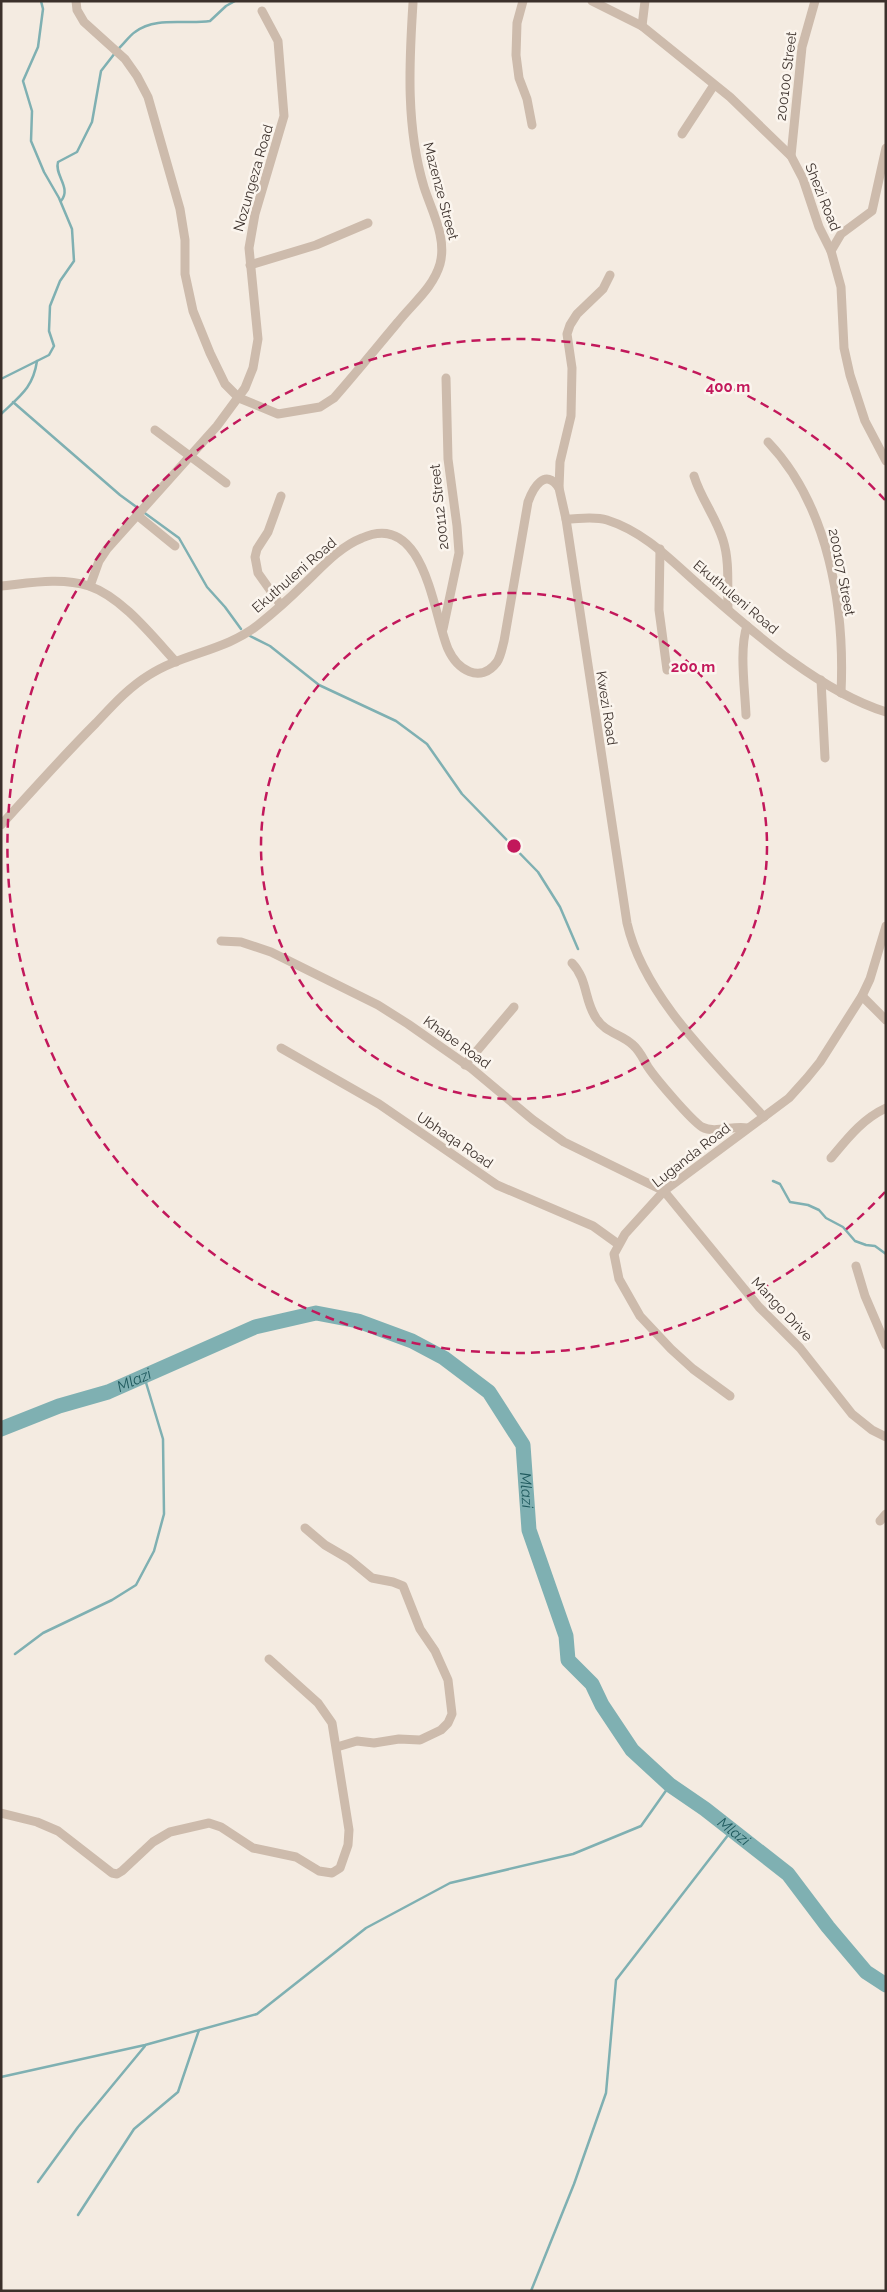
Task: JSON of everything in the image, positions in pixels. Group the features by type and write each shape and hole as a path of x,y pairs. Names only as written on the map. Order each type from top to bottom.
{"street":[{"path":"76,1 77,10 84,22 125,59 148,97 180,209 185,240 185,274 193,311 225,384 239,398"},
{"path":"523,1 517,23 516,55 519,78 527,99 532,126"},
{"name":"Shezi Road","path":"592,1 642,26 714,85 791,156 805,186 819,227 830,251 841,287 844,348 850,375 865,421 886,461"},
{"path":"642,26 645,1"},
{"name":"200100 Street","path":"791,156 802,47 815,1"},
{"name":"Mazenze Street","path":"239,398 278,414 320,407 334,398 357,373 426,292 436,275 442,249 440,236 422,179 413,141 410,44 413,3"},
{"name":"Nozungeza Road","path":"90,586 106,549 191,456 239,398 253,368 258,339 248,248 254,214 284,116 278,41 262,11"},
{"path":"682,134 714,85"},
{"path":"830,251 841,234 872,211 886,148"},
{"path":"250,265 316,245 368,224"},
{"name":"Kwezi Road","path":"610,275 603,289 577,314 567,334 572,368 571,416 560,462 559,488 566,519 612,828 631,941 645,973 664,1001 709,1056 764,1117"},
{"name":"200112 Street","path":"442,631 458,553 457,526 448,459 446,378"},
{"path":"154,430 226,483"},
{"name":"200107 Street","path":"768,442 793,472 821,530 829,563 840,630 841,693"},
{"path":"694,476 703,501 718,527 726,553 728,609"},
{"name":"Ekuthuleni Road","path":"1,825 78,740 130,687 150,674 176,662 235,640 258,625 339,552 360,538 376,533 391,535 405,544 415,555 425,572 448,649 457,665 465,670 482,673 490,669 498,660 504,641 530,497 536,484 541,481 551,480 559,488"},
{"path":"280,604 258,572 255,558 257,549 268,532 281,496"},
{"path":"137,514 175,546"},
{"name":"Ekuthuleni Road","path":"566,519 606,520 624,527 660,549 747,626 821,680 854,700 886,712"},
{"path":"660,549 659,610 667,670"},
{"path":"1,586 51,581 90,586 108,596 137,619 176,662"},
{"path":"746,715 743,636 747,626"},
{"path":"821,680 825,758"},
{"name":"Luganda Road","path":"618,1244 664,1192 788,1098 820,1062 862,996 873,971 886,926"},
{"name":"Khabe Road","path":"221,941 232,940 254,945 343,987 408,1024 465,1064 533,1120 564,1142 664,1192"},
{"path":"572,962 583,980 596,1019 613,1034 631,1043 664,1086 696,1122 703,1128 712,1130 738,1126 747,1128"},
{"path":"862,996 886,1020"},
{"path":"465,1064 514,1007"},
{"name":"Ubhaqa Road","path":"281,1048 379,1104 496,1185 586,1222 618,1244"},
{"path":"831,1158 859,1126 886,1108"},
{"name":"Mango Drive","path":"664,1192 759,1307 800,1348 852,1414 872,1430 886,1436"},
{"path":"618,1244 614,1254 619,1279 640,1316 693,1369 730,1396"},
{"path":"856,1266 865,1296 886,1345"},
{"path":"305,1528 325,1545 348,1559 372,1578 403,1586 420,1629 443,1665 451,1696 452,1714 448,1723 442,1730 420,1740 400,1739 374,1743 357,1741 337,1747"},
{"path":"1,1813 38,1822 58,1831 87,1852 107,1871 117,1874 152,1842 170,1832 209,1823 221,1827 253,1848 296,1857 319,1871 332,1873 337,1871 344,1861 349,1837 332,1723 326,1713 269,1659"}],"waterway":[{"path":"1,379 49,355 54,346 49,331 50,306 60,281 74,261 72,229 31,141 32,111 23,81 38,47 43,9 41,1"},
{"path":"118,49 143,27 171,22 210,21 226,6 235,1"},
{"path":"61,201 65,191 58,172 58,162 77,152 92,122 101,71 115,53"},
{"path":"1,414 25,391 32,378 37,361"},
{"path":"13,402 120,495 179,538 207,587 241,629"},
{"path":"250,636 270,646 319,685 396,721 427,744 462,794 538,872 560,907 578,949"},
{"path":"773,1181 780,1184 790,1202 808,1205 819,1210 826,1218 843,1227 855,1241 875,1246 886,1254"},
{"name":"Mlazi","path":"1,1429 59,1406 108,1392 255,1327 316,1313 358,1321 412,1341 444,1358 489,1392 523,1445 529,1530 566,1636 568,1660 592,1684 602,1705 632,1750 670,1785 705,1809 788,1874 828,1927 866,1972 886,1985"},
{"path":"15,1654 43,1633 112,1600 136,1585 154,1551 164,1514 163,1439 144,1376"},
{"path":"1,2077 145,2045 257,2014 366,1928 450,1883 573,1854 641,1826 670,1785"},
{"path":"531,2291 574,2184 606,2093 616,1980 732,1830"},
{"path":"78,2215 134,2129 178,2092 199,2030"},
{"path":"38,2182 78,2127 145,2046"}]}
